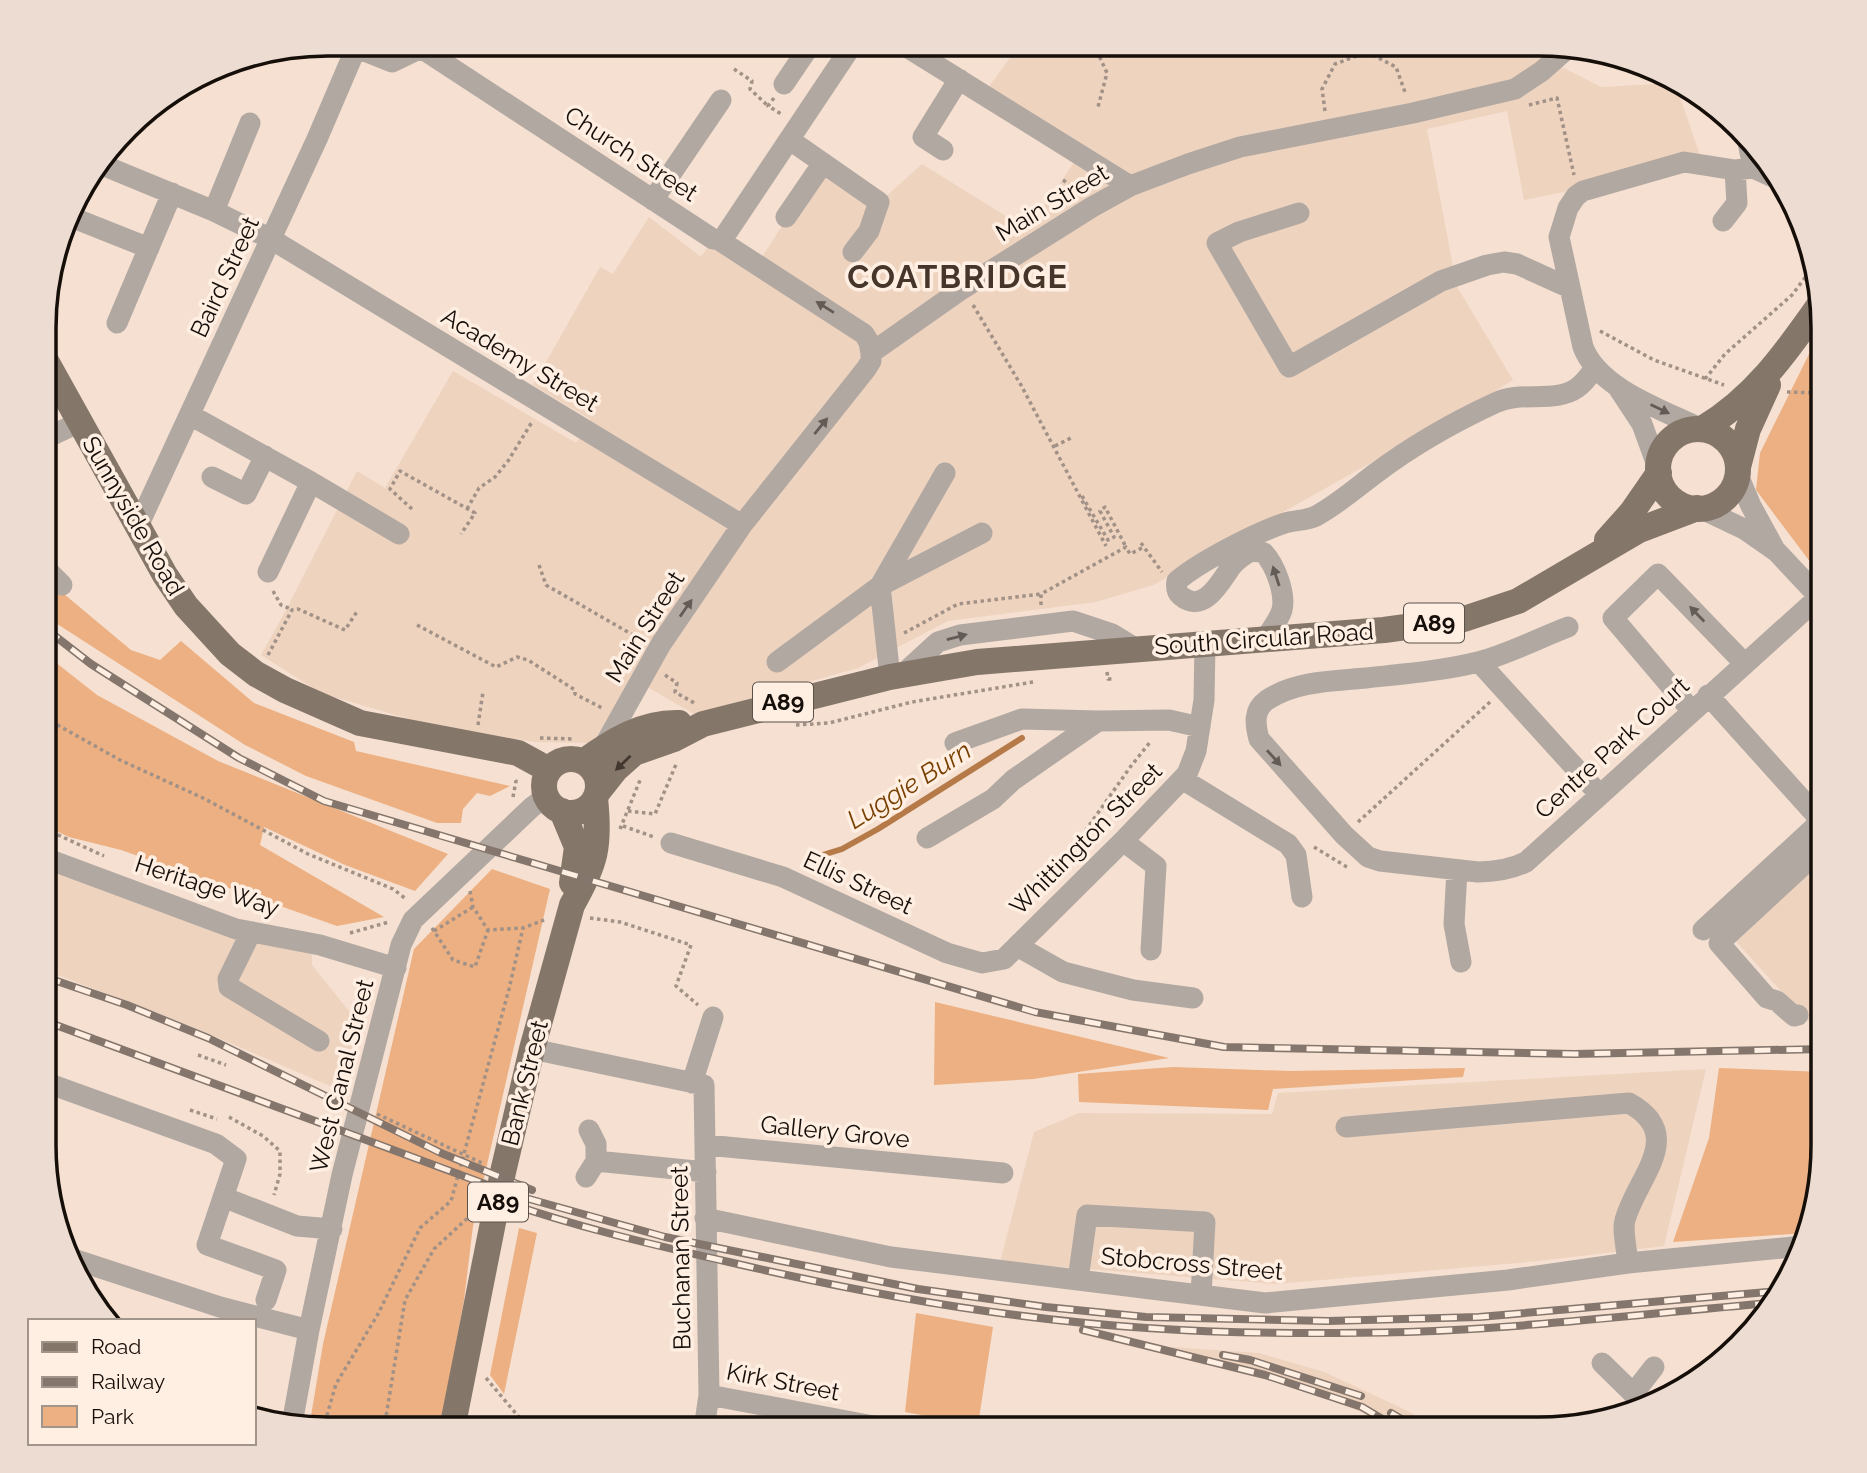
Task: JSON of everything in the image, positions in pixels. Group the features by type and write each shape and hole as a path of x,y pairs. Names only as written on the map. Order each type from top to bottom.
{"main road":[{"name":"A89","path":"1658,470 1661,454 1668,443 1690,430 1702,429 1726,415 1744,400 1780,361 1810,318"},
{"name":"A89","path":"1700,509 1716,505 1727,498 1734,487 1751,421 1780,361"},
{"name":"Sunnyside Road","path":"56,379 164,575 186,606 230,654 261,677 329,711 360,723 471,737 518,753 549,770"},
{"path":"1702,429 1726,439 1733,450 1738,471"},
{"path":"1658,470 1666,493 1676,502 1689,508 1700,509"},
{"name":"South Circular Road","path":"1588,559 1632,512 1658,470"},
{"name":"South Circular Road","path":"596,796 616,769 634,752 674,739 703,724 896,676 977,662 1384,630 1464,619 1518,601 1639,530 1700,509"},
{"name":"South Circular Road","path":"589,749 627,733 668,723 703,724"},
{"name":"A89","path":"589,749 589,766 597,778 596,796 583,811 572,813 554,804 544,783 549,770 560,761 589,749"},
{"name":"Bank Street","path":"454,1417 532,1049 597,848 596,796"},
{"name":"Bank Street","path":"554,804 575,841 577,853 572,881 575,911"}],"street":[{"name":"Baird Street","path":"138,526 271,239 347,56"},
{"name":"Church Street","path":"377,56 392,62 403,56"},
{"name":"Church Street","path":"436,56 713,239 719,240 854,326 864,334 871,353"},
{"path":"784,84 803,56"},
{"path":"719,240 724,237 845,56"},
{"path":"922,56 1130,186"},
{"name":"Main Street","path":"589,749 742,524 866,369 871,361 871,353 962,289 1130,186 1188,163 1240,147 1413,113 1515,89 1558,57"},
{"path":"943,150 923,137 959,79"},
{"path":"653,200 721,100"},
{"path":"214,211 250,123"},
{"path":"790,140 878,202 869,231 853,252"},
{"path":"1723,221 1737,203 1746,153"},
{"path":"1702,429 1619,388 1587,359 1559,237 1567,208 1583,191 1684,162 1744,169 1763,175"},
{"path":"786,217 822,163"},
{"name":"Academy Street","path":"108,167 214,211 271,239 742,524"},
{"path":"117,323 172,193"},
{"path":"1299,214 1238,232 1217,243 1289,367 1441,281 1488,265 1504,261 1517,264 1570,288"},
{"path":"79,220 149,248"},
{"path":"1287,523 1254,550 1222,562 1177,581 1176,586 1182,597 1197,601 1213,593 1222,562 1258,534 1287,523 1312,518 1342,502 1377,472 1496,402 1515,396 1552,396 1569,392 1583,383 1595,368"},
{"path":"1619,388 1642,424 1658,470"},
{"path":"190,415 399,534"},
{"path":"56,433 80,422"},
{"path":"212,477 246,494 265,456"},
{"name":"Centre Park Court","path":"1738,471 1751,506 1777,552"},
{"path":"896,676 887,642 880,586 945,473"},
{"path":"268,572 311,482"},
{"name":"Centre Park Court","path":"1700,509 1744,529 1777,552 1811,588"},
{"path":"777,662 880,586 982,533"},
{"path":"1254,550 1264,552 1268,556 1282,598 1281,611 1265,639"},
{"path":"1691,710 1613,618 1658,574 1744,663"},
{"path":"56,579 62,585"},
{"name":"Centre Park Court","path":"1479,662 1427,671 1318,683 1293,689 1268,700 1259,709 1255,722 1262,745 1368,858 1415,866 1493,872 1526,862 1691,710 1811,607"},
{"name":"South Circular Road","path":"896,676 938,642 960,635 1073,621 1112,634 1135,648"},
{"path":"1568,626 1479,662 1600,795"},
{"name":"Whittington Street","path":"1017,946 1123,841 1192,765 1204,699 1205,643"},
{"path":"1708,695 1811,809"},
{"path":"955,743 1022,719 1169,720 1200,727"},
{"path":"927,838 993,799 1013,780 1098,720"},
{"path":"1182,779 1288,844 1296,855 1302,897"},
{"name":"West Canal Street","path":"294,1415 342,1175 411,915 438,894 532,807 554,804"},
{"path":"1703,930 1811,831"},
{"path":"1123,841 1156,866 1150,950"},
{"name":"Ellis Street","path":"671,843 783,877 967,960 992,962 1004,959 1017,946"},
{"path":"1798,1016 1794,1016 1777,1001 1766,998 1719,943 1811,858"},
{"name":"Heritage Way","path":"56,862 251,932 320,945 396,968"},
{"path":"1457,870 1454,924 1461,962"},
{"path":"251,932 228,979 229,987 319,1041"},
{"path":"1017,946 1063,972 1133,990 1194,998"},
{"name":"Buchanan Street","path":"706,1417 709,1395 706,1145 698,1084 713,1017"},
{"path":"532,1049 698,1084"},
{"path":"56,1086 216,1144 236,1159 207,1245 276,1270 266,1300"},
{"path":"1346,1127 1629,1103 1647,1116 1655,1128 1655,1156 1624,1221 1628,1263"},
{"path":"589,1130 596,1144 591,1169 706,1172"},
{"name":"Gallery Grove","path":"706,1145 959,1180 1003,1173"},
{"path":"223,1197 297,1226 332,1229"},
{"path":"1078,1280 1087,1215 1205,1222 1200,1295"},
{"name":"Stobcross Street","path":"705,1217 891,1257 1265,1303 1508,1280 1628,1263 1791,1247"},
{"path":"83,1263 218,1314 246,1319"},
{"path":"256,1321 309,1330"},
{"path":"1602,1363 1637,1398"},
{"path":"1642,1396 1654,1367"},
{"name":"Kirk Street","path":"709,1395 825,1417"}],"path":[{"path":"1098,107 1107,73 1099,56"},
{"path":"1327,131 1322,89 1335,64 1356,56"},
{"path":"1375,56 1396,67 1413,113"},
{"path":"734,69 752,81 750,89 768,106"},
{"path":"1063,180 1078,190"},
{"path":"1704,380 1725,354 1792,295 1806,276"},
{"path":"962,289 985,322 1108,540 1114,537 1100,511 1105,507 1130,554 1142,545 1165,576 1177,581"},
{"path":"1654,360 1727,386"},
{"path":"1787,392 1811,393"},
{"path":"467,509 479,488 495,477 508,461 543,404"},
{"path":"1055,446 1073,437"},
{"path":"412,509 390,489 400,471 475,513 461,534"},
{"path":"1079,492 1085,509 1106,546"},
{"path":"887,642 958,604 1041,594 1127,548"},
{"path":"539,565 546,586 642,640"},
{"path":"268,572 274,594 281,605 292,610 298,609 345,629 358,610"},
{"path":"1041,594 1041,625"},
{"path":"261,677 270,648 292,610"},
{"path":"417,625 496,667 517,657 528,660 575,690 575,694 608,712"},
{"path":"648,665 677,683 675,692 697,705 703,724"},
{"path":"1096,671 1107,670 1108,680 1112,679"},
{"path":"792,726 829,723 912,702 1034,682"},
{"path":"1323,854 1504,689"},
{"path":"471,737 483,692"},
{"path":"1041,894 1130,766 1169,720"},
{"path":"56,724 120,760 179,786 308,854 393,889 411,915 434,931 453,960 475,967 488,930"},
{"path":"532,737 589,749"},
{"path":"628,811 655,814 679,759"},
{"path":"508,771 516,781 512,803"},
{"path":"641,777 623,826 671,843"},
{"path":"56,835 111,860"},
{"path":"1312,846 1349,868"},
{"path":"470,890 473,906 488,930"},
{"path":"434,931 473,906"},
{"path":"575,911 621,922 691,945 676,986 713,1017"},
{"path":"342,933 352,933 411,915"},
{"path":"488,930 537,925"},
{"path":"326,1417 336,1384 378,1314 420,1228 451,1201 523,928"},
{"path":"198,1055 226,1065"},
{"path":"190,1110 217,1119"},
{"path":"229,1117 262,1136 280,1151 280,1174 269,1215"},
{"path":"381,1117 487,1165"},
{"path":"386,1417 405,1300 434,1249 464,1220 500,1195"},
{"path":"466,1355 519,1417"}],"shaded area":[{"path":"1011,56 1541,56 1601,87 1659,84 1675,92 1679,95 1703,164 1524,200 1507,111 1427,129 1455,277 1453,280 1513,380 1456,415 1153,585 1096,602 948,621 858,668 694,714 637,681 602,743 536,742 439,728 321,693 261,655 357,471 385,488 453,371 576,443 590,419 533,385 600,267 613,274 649,217 701,257 714,238 757,264 824,163 881,201 922,164 1028,230 1075,161 980,99"},
{"path":"56,866 312,950 312,965 360,1025 337,1089 193,1027 56,974"},
{"path":"1811,870 1811,1021 1808,1021 1732,937"},
{"path":"1706,1069 1664,1246 1539,1261 1276,1284 1000,1262 1034,1132 1079,1113 1272,1114 1278,1093"},
{"path":"1157,1346 1259,1353 1324,1372 1418,1417 1371,1417 1328,1399"}],"green space":[{"path":"1811,350 1811,563 1756,490 1760,453"},
{"path":"56,587 131,650 160,660 181,641 254,703 354,742 356,751 510,786 490,796 477,793 463,809 461,823 437,823 306,776 245,745 56,623"},
{"path":"56,663 97,695 218,761 448,854 415,891 345,865 264,827 260,845 384,917 337,926 121,850 56,831"},
{"path":"492,869 550,889 473,1226 464,1300 442,1417 311,1416 323,1344 414,949"},
{"path":"935,1002 1169,1058 1033,1079 934,1085"},
{"path":"1173,1067 1290,1071 1465,1068 1463,1077 1273,1089 1268,1110 1079,1102 1078,1074"},
{"path":"1719,1068 1811,1072 1809,1180 1796,1234 1673,1242 1709,1138"},
{"path":"519,1228 537,1233 504,1394 490,1375"},
{"path":"916,1313 993,1327 979,1417 933,1417 905,1412"}],"waterway":[{"name":"Luggie Burn","path":"813,858 842,849 878,829 1022,738"}],"railway":[{"path":"56,637 91,664 239,758 324,801 1035,1012 1224,1047 1574,1054 1811,1049"},
{"path":"56,981 127,1005 208,1038 441,1153 532,1190"},
{"path":"56,1025 515,1195 665,1237 918,1289 1046,1307 1146,1317 1328,1321 1479,1317 1768,1292"},
{"path":"491,1197 609,1233 781,1274 937,1304 1094,1324 1245,1332 1407,1332 1544,1324 1760,1304"},
{"path":"1083,1330 1265,1375 1362,1407 1379,1417"},
{"path":"1223,1355 1250,1360 1361,1396"},
{"path":"1391,1413 1398,1417"}],"district":[{"name":"COATBRIDGE","path":"958,277"}]}
